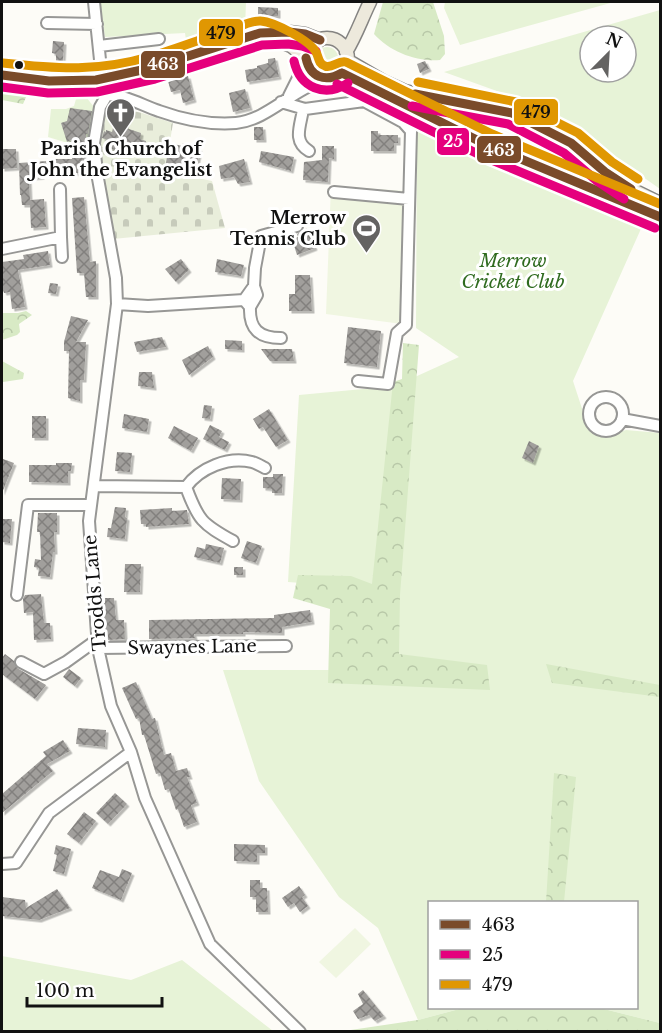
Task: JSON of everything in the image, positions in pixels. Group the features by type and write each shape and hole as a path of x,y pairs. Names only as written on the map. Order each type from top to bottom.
{"main road":[{"path":"261,33 291,46 306,60 313,75 326,80 337,77 342,73 357,27 370,2"},
{"path":"306,60 310,47 323,39 357,27"},
{"path":"2,75 49,81 102,79 151,68 261,33 305,34 339,42 347,56 383,81 405,91 512,113 571,144 627,187 660,203"},
{"path":"342,73 488,145 660,217"}],"street":[{"path":"94,2 102,79"},
{"path":"47,23 97,24"},
{"path":"99,46 159,39"},
{"path":"285,99 306,60"},
{"path":"285,99 310,84 326,80"},
{"name":"Trodds Lane","path":"285,99 265,113 238,123 208,124 159,111 118,95 107,95 102,100 94,143 97,173 116,278 117,304 89,521 98,644 111,706 130,752 145,798 210,944 300,1032"},
{"path":"285,99 303,109 364,101 403,122 411,131 406,325 396,333 388,384 358,381"},
{"path":"303,109 299,141 309,151"},
{"path":"60,189 62,257"},
{"path":"334,192 409,199"},
{"path":"281,338 268,338 253,327 249,321 247,304 254,286 261,236 297,226"},
{"path":"2,249 61,237"},
{"path":"117,304 148,306 247,304"},
{"path":"622,418 660,426"},
{"path":"640,422 660,418"},
{"path":"186,486 194,476 206,469 230,461 252,462 265,468"},
{"path":"94,486 186,486"},
{"path":"186,486 195,512 203,522 233,541"},
{"path":"17,595 28,505 91,505"},
{"path":"21,662 45,674 98,644"},
{"name":"Swaynes Lane","path":"98,644 286,646"},
{"path":"2,864 16,863 49,813 130,752"}],"green space":[{"path":"100,2 246,2 245,29 186,40 185,33 105,37"},
{"path":"383,2 433,2 444,36 445,54 440,60 422,59 396,51 374,34"},
{"path":"445,2 614,2 460,45 444,8"},
{"path":"660,10 660,189 547,109 444,72 578,34 578,84 638,84 638,24 611,24"},
{"path":"327,47 335,50 338,58 335,66 327,69 319,66 316,58 319,50"},
{"path":"2,80 24,86 27,95 23,104 2,100"},
{"path":"79,95 86,97 94,107 88,142 72,142 71,144 48,137 51,109 66,109 74,106"},
{"path":"107,105 173,123 165,171 212,181 225,228 113,239 102,168 99,165 98,143"},
{"name":"Merrow Cricket Club","path":"417,128 644,222 573,381 589,430 607,436 626,430 660,433 660,1023 604,1009 638,1009 638,901 428,901 428,1009 459,1009 418,1020 378,928 339,897 259,781 223,670 391,670 357,587 288,582 299,395 395,386 459,357 416,328"},
{"name":"Merrow Tennis Club","path":"331,186 407,191 402,324 326,314"},
{"path":"26,311 32,315 19,324 20,332 2,340 2,313"},
{"path":"403,343 419,345 400,595 399,654 487,665 490,690 328,683 330,609 293,598 298,575 351,576 372,584 393,382 402,379"},
{"path":"2,361 24,373 23,379 3,382 2,390"},
{"path":"546,664 660,685 660,697 552,683"},
{"path":"554,773 576,777 564,901 546,901"},
{"path":"355,928 371,944 336,978 319,962"},
{"path":"2,956 131,980 182,960 273,1031 2,1031"},
{"path":"459,1009 604,1009 660,1023 660,1031 344,1031 418,1020"}],"building":[{"path":"258,7 278,8 278,16 258,16"},
{"path":"53,41 64,42 63,61 56,61 56,54 52,53"},
{"path":"275,58 279,77 247,82 245,70 257,68 257,66 268,63 268,59"},
{"path":"425,61 429,69 420,73 417,64"},
{"path":"188,76 194,100 183,103 180,90 171,92 168,81"},
{"path":"245,89 250,108 233,112 229,93"},
{"path":"70,108 92,111 88,134 86,134 87,147 84,147 85,173 42,174 42,177 29,178 30,200 44,199 46,227 31,228 30,205 22,205 20,195 19,163 47,161 47,159 72,159 71,140 67,142 61,123 67,121"},
{"name":"Parish Church of John the Evangelist","path":"114,124 141,133 140,139 146,141 143,151 137,149 135,154 106,148 108,140 102,138 104,131 112,132"},
{"path":"254,127 263,127 264,140 254,140"},
{"path":"371,131 378,131 378,135 398,135 398,143 394,143 394,151 371,151"},
{"path":"170,143 182,146 183,143 200,149 195,173 165,167"},
{"path":"322,146 334,146 334,159 329,158 328,182 303,180 304,162 322,160"},
{"path":"2,149 16,149 17,168 2,169"},
{"path":"261,151 294,157 291,171 259,162"},
{"path":"244,159 250,182 238,184 234,177 221,179 219,166"},
{"path":"84,197 90,262 96,261 96,297 86,297 84,273 77,273 72,198"},
{"path":"307,228 315,248 297,255 292,239 298,237 297,234"},
{"path":"48,251 50,265 18,270 25,307 12,309 10,292 4,293 2,287 2,262 24,259 23,255"},
{"path":"181,259 189,270 176,282 165,269"},
{"path":"217,259 244,265 241,276 215,272"},
{"path":"295,275 310,275 312,311 289,311 289,294 295,294"},
{"path":"50,283 58,284 56,294 48,293"},
{"path":"71,316 88,320 76,342 86,342 84,380 80,380 80,401 68,398 69,351 64,351 64,342"},
{"path":"348,327 381,331 377,367 344,363"},
{"path":"162,337 166,347 137,352 134,342"},
{"path":"225,340 242,341 242,350 225,349"},
{"path":"208,346 213,357 189,375 182,360"},
{"path":"261,349 292,349 294,361 270,361"},
{"path":"139,372 152,372 154,388 138,386"},
{"path":"204,405 212,406 210,419 202,418"},
{"path":"269,409 288,440 276,447 263,427 259,429 253,419"},
{"path":"124,414 149,419 147,432 122,428"},
{"path":"32,416 46,416 46,438 32,438"},
{"path":"210,425 222,431 219,437 229,442 225,450 203,439"},
{"path":"174,426 198,438 191,451 168,438"},
{"path":"529,441 539,446 533,463 522,458"},
{"path":"117,452 132,453 130,472 115,471"},
{"path":"3,459 14,463 2,493 2,463"},
{"path":"56,463 72,463 71,471 68,471 68,483 29,482 29,465 56,465"},
{"path":"273,474 283,474 282,493 272,493 272,489 263,488 263,477 273,477"},
{"path":"222,478 241,479 240,500 221,499"},
{"path":"115,507 126,508 125,539 107,537"},
{"path":"172,508 172,511 187,510 189,524 146,527 146,524 141,524 140,510"},
{"path":"38,513 57,513 57,532 54,532 55,552 53,552 50,577 38,576 39,568 34,567 35,559 41,560 40,532 37,532"},
{"path":"2,519 12,519 10,543 2,542"},
{"path":"247,541 262,546 256,563 241,558"},
{"path":"206,544 224,548 220,563 194,557 197,547 205,549"},
{"path":"125,564 141,564 140,592 124,592"},
{"path":"234,567 243,567 243,575 234,575"},
{"path":"41,594 44,623 50,623 51,639 34,640 33,612 24,613 23,599 25,595"},
{"path":"105,598 114,598 116,620 124,620 125,639 107,640 102,603 105,603"},
{"path":"310,610 312,622 282,627 282,633 194,634 195,638 149,639 149,620 274,618 274,615"},
{"path":"5,654 14,661 17,668 46,685 35,699 2,674 2,658"},
{"path":"69,669 81,678 75,686 63,677"},
{"path":"136,682 152,719 155,718 164,755 171,753 176,771 187,768 190,777 187,777 197,803 191,805 197,822 184,827 169,789 165,790 160,773 156,774 144,735 142,735 139,718 136,719 122,688"},
{"path":"78,728 106,730 105,747 76,744"},
{"path":"63,740 70,751 47,764 53,771 2,813 2,794 46,756 43,752"},
{"path":"115,793 127,804 108,824 96,813"},
{"path":"84,812 96,821 79,843 67,834"},
{"path":"234,844 265,845 265,853 257,853 257,862 234,861"},
{"path":"56,845 71,849 64,874 53,871 57,855 54,854"},
{"path":"122,869 132,873 121,900 92,888 100,870 119,877"},
{"path":"250,880 260,880 260,888 267,888 268,912 256,912 256,897 250,897"},
{"path":"299,886 308,906 300,912 294,903 288,907 282,898"},
{"path":"57,889 70,908 39,920 2,916 2,897 25,900 26,908"},
{"path":"363,990 384,1016 375,1021 369,1015 358,1019 353,1011 363,1004 358,994"}],"transit line":[{"name":"479","path":"3,63 61,68 114,65 162,53 257,21 267,22 291,32 306,42 316,52 323,65 328,67 346,62 492,134 660,204"},
{"name":"463","path":"2,75 49,81 96,80 151,68 260,33 289,32 305,34 320,40"},
{"name":"25","path":"2,87 48,93 97,92 155,79 262,45 288,44 316,51"},
{"name":"463","path":"306,58 311,70 319,76 330,78 342,73"},
{"name":"25","path":"294,61 302,78 315,88 331,90 348,83"},
{"name":"463","path":"342,73 487,145 660,217"},
{"name":"479","path":"418,82 516,102 578,133 612,162 638,179"},
{"name":"25","path":"337,84 482,156 655,228"},
{"name":"463","path":"415,94 512,113 571,143 605,172 631,189"},
{"name":"25","path":"412,106 508,124 564,153 597,181 624,199"}],"place":[{"name":"Parish Church of John the Evangelist","path":"121,138"},
{"name":"Merrow Tennis Club","path":"367,254"}]}
